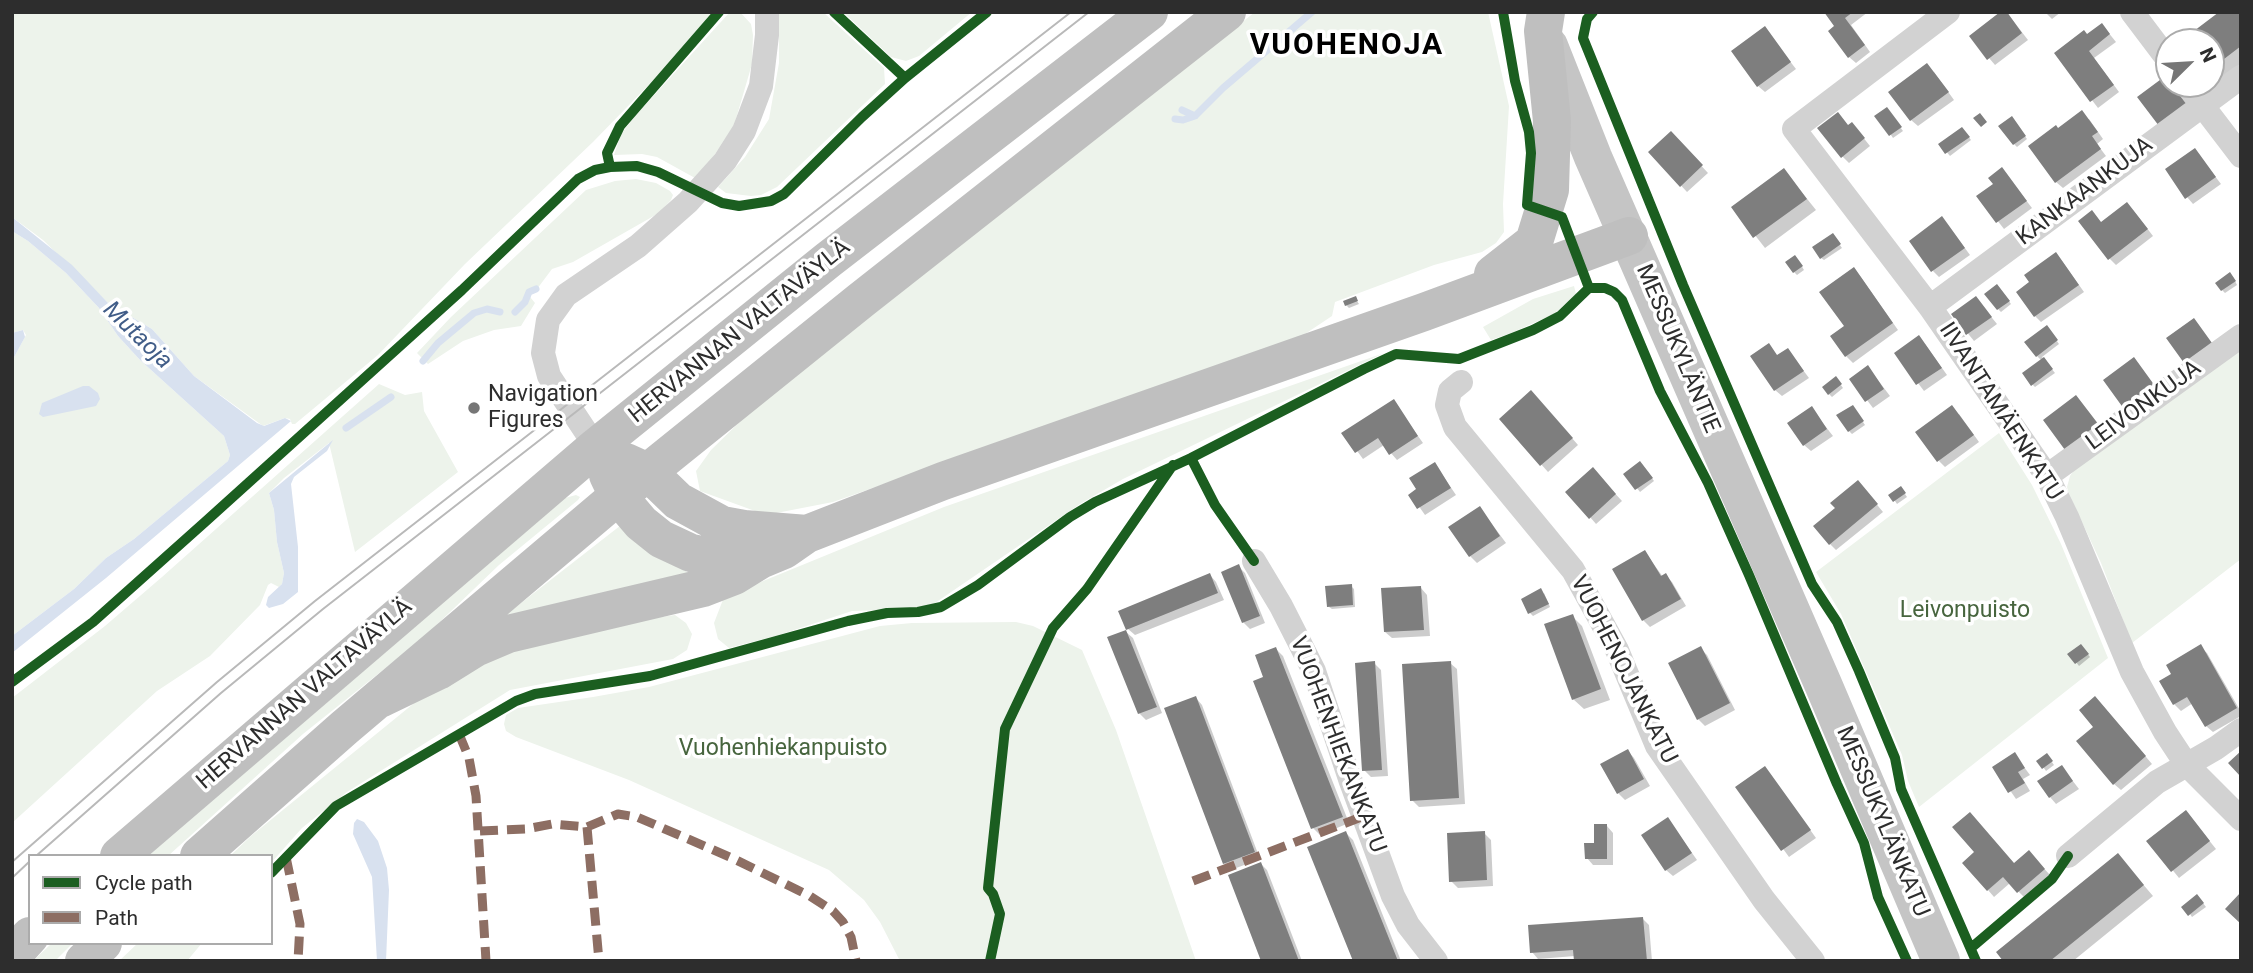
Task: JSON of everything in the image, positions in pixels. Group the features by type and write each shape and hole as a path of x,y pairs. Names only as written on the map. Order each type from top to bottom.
{"highway":[{"name":"HERVANNAN VALTAVÄYLÄ","path":"121,854 596,447 828,260 1149,12"},
{"path":"201,854 618,496 1227,12"},
{"path":"1461,299 1534,242 1542,222 1550,190 1552,161 1552,121 1542,18"},
{"path":"380,699 438,671 475,648 508,634 704,588 784,551 807,534 943,481 1461,299 1629,236"},
{"path":"596,447 648,472 678,501 722,525 807,534"},
{"path":"596,447 618,496 641,523 661,539 691,553 723,559 760,560"},
{"path":"12,939 28,930"},
{"path":"12,957 28,938"},
{"path":"83,961 101,945"}],"main road":[{"name":"MESSUKYLÄNTIE","path":"1542,18 1593,157 1823,684"},
{"name":"MESSUKYLÄNKATU","path":"1823,684 1941,961"}],"street":[{"path":"596,447 549,376 543,353 548,320 566,295 638,246 688,202 725,161 744,131 761,86 768,35 766,12"},
{"name":"IIVANTAMÄENKATU","path":"1948,12 1794,129 1930,307 2047,476 2132,672 2186,764 2241,819"},
{"path":"2132,12 2155,42"},
{"name":"KANKAANKUJA","path":"1930,307 2241,77"},
{"path":"2197,98 2241,156"},
{"name":"LEIVONKUJA","path":"2047,476 2241,336"},
{"name":"VUOHENOJANKATU","path":"1461,382 1450,391 1447,405 1455,427 1573,570 1617,650 1657,746 1764,900 1813,961"},
{"name":"VUOHENHIEKANKATU","path":"1254,561 1281,606 1314,671 1393,896 1408,925 1436,961"},
{"path":"2068,856 2157,782 2216,748 2241,730"}],"green space":[{"path":"12,12 712,12 667,66 593,142 465,264 378,355 295,424 285,418 263,426 194,376 152,329 108,303 43,240 12,217"},
{"path":"730,12 740,12 751,24 752,64 733,129 698,178 657,157 642,154 614,155 621,134 636,115"},
{"path":"779,12 823,12 884,68 885,84 777,187 761,195 726,193 718,187 745,157 769,119 779,63"},
{"path":"843,12 972,12 919,56 906,61 891,57"},
{"path":"1255,12 1488,12 1509,106 1503,204 1504,232 1496,243 1482,252 1434,265 1335,302 1332,316 1299,338 833,502 766,515 700,491 696,471 711,450 762,400"},
{"path":"636,179 656,183 670,191 673,195 671,200 659,213 573,262 552,269 537,289 526,292 535,303 521,326 494,330 463,341 428,364 417,353 451,317 586,190 615,181"},
{"path":"12,231 66,273 99,308 118,336 140,360 224,436 230,455 228,461 134,539 106,558 74,589 12,636 12,361 26,335 23,330 12,333"},
{"path":"1574,286 1576,294 1554,314 1491,340 1483,327 1533,299"},
{"path":"2241,350 2241,559 2132,643 2101,563 2069,494 2067,487 2070,476 2074,470"},
{"path":"1384,353 1123,479 1080,504 935,603 914,609 852,611 729,648 718,639 714,623 724,597 944,507"},
{"path":"379,384 405,395 422,392 424,411 458,472 355,552 329,443 284,478 269,493 284,573 282,584 279,587 271,583 268,585 260,605 210,656 157,691 12,823 12,698 105,626"},
{"name":"Leivonpuisto","path":"1999,433 2032,485 2061,544 2108,658 1919,807 1908,781 1902,755 1841,614 1816,572"},
{"path":"576,495 580,497 499,565 423,638 303,734 170,854 150,854 565,498"},
{"path":"625,522 698,581 489,628"},
{"path":"675,615 686,623 692,634 687,650 673,659 510,690 347,792 302,828 273,861 273,854 232,854 429,691 493,656 626,622"},
{"name":"Vuohenhiekanpuisto","path":"1016,622 1033,626 1082,650 1116,730 1196,961 900,961 880,922 864,900 829,870 629,780 516,737 506,731 504,724 506,715 518,708 649,687 880,626"},
{"path":"50,945 71,945 55,961 33,961"},
{"path":"136,945 200,945 187,961 119,961"}],"water":[{"name":"Mutaoja","path":"12,217 72,265 108,303 152,329 194,376 257,423 264,426 285,418 291,421 106,578 12,653 12,636 74,589 106,558 134,539 228,461 230,455 224,436 140,360 118,336 99,308 66,273 12,231"},
{"path":"23,330 25,337 12,361 12,333"},
{"path":"89,386 98,393 100,399 96,406 43,417 39,414 42,403"},
{"path":"333,440 327,451 294,477 291,484 298,547 298,592 283,604 269,608 266,605 268,597 282,584 284,573 269,493"},
{"path":"357,819 364,822 378,841 387,868 389,890 386,961 377,961 372,877 353,834"}],"building":[{"path":"1824,12 1853,12 1845,18 1865,45 1848,58 1828,31 1834,26"},
{"path":"2000,12 2007,12 2022,33 1987,60 1969,36"},
{"path":"2219,12 2241,12 2241,46 2225,58 2225,28 2198,28"},
{"path":"2102,23 2110,34 2089,51 2114,85 2090,102 2054,53 2084,30 2087,34"},
{"path":"1765,26 1791,62 1757,87 1731,51"},
{"path":"1927,63 1949,92 1910,121 1888,92"},
{"path":"2155,84 2155,98 2185,98 2189,104 2159,126 2137,97"},
{"path":"1887,107 1902,127 1889,136 1874,116"},
{"path":"2082,110 2098,132 2092,136 2101,149 2055,183 2028,146"},
{"path":"1838,112 1848,125 1852,122 1865,138 1841,158 1817,128"},
{"path":"1980,113 1987,122 1981,127 1973,118"},
{"path":"2012,116 2026,136 2013,145 1998,126"},
{"path":"1962,127 1970,137 1945,154 1938,144"},
{"path":"1671,131 1703,165 1680,187 1648,152"},
{"path":"2195,148 2216,177 2185,199 2165,169"},
{"path":"2002,167 2027,201 1996,223 1976,196 1993,184 1988,178"},
{"path":"1784,168 1807,199 1753,238 1731,207"},
{"path":"2127,202 2148,229 2108,260 2078,221 2092,210 2101,222"},
{"path":"1942,216 1965,248 1931,272 1909,241"},
{"path":"1833,233 1841,244 1820,259 1812,247"},
{"path":"2056,252 2079,285 2034,317 2016,292 2029,282 2024,275"},
{"path":"1795,255 1803,266 1793,273 1785,262"},
{"path":"1854,267 1893,323 1845,357 1830,336 1844,326 1819,292"},
{"path":"2230,272 2236,281 2221,291 2215,283"},
{"path":"1997,284 2010,301 1997,310 1984,294"},
{"path":"1356,296 1358,301 1345,306 1343,301"},
{"path":"1976,296 1992,317 1966,335 1951,314"},
{"path":"2194,318 2212,343 2184,363 2166,338"},
{"path":"2047,325 2058,340 2036,357 2024,342"},
{"path":"1919,335 1942,368 1916,385 1894,353"},
{"path":"1769,343 1777,355 1788,348 1804,371 1774,391 1750,356"},
{"path":"2044,357 2053,369 2031,386 2022,373"},
{"path":"2134,357 2155,386 2124,409 2103,380"},
{"path":"1868,365 1884,389 1865,402 1849,379"},
{"path":"1836,376 1842,384 1828,395 1822,387"},
{"path":"1531,390 1573,438 1540,466 1499,419"},
{"path":"2076,395 2099,425 2065,450 2043,420"},
{"path":"1394,399 1418,436 1389,455 1378,438 1355,453 1341,433"},
{"path":"1853,405 1864,421 1848,432 1836,415"},
{"path":"1952,405 1974,435 1937,462 1915,432"},
{"path":"1812,406 1827,429 1803,446 1787,423"},
{"path":"1640,461 1653,478 1635,490 1623,474"},
{"path":"1435,462 1451,488 1417,509 1408,495 1416,489 1409,478"},
{"path":"1593,467 1616,494 1589,519 1565,492"},
{"path":"1858,480 1878,504 1829,545 1813,526 1835,508 1830,503"},
{"path":"1901,486 1906,493 1893,502 1888,495"},
{"path":"1480,506 1500,536 1469,557 1448,527"},
{"path":"1645,550 1661,576 1666,573 1681,599 1642,621 1612,569"},
{"path":"1239,564 1260,616 1242,623 1221,572"},
{"path":"1210,573 1218,593 1126,630 1118,611"},
{"path":"1352,584 1353,605 1327,607 1325,586"},
{"path":"1421,586 1424,630 1384,632 1381,588"},
{"path":"1541,588 1549,604 1528,614 1521,599"},
{"path":"1573,614 1601,689 1572,700 1544,624"},
{"path":"1126,630 1157,707 1138,714 1107,637"},
{"path":"2081,644 2089,654 2075,664 2067,654"},
{"path":"2201,644 2237,708 2205,727 2187,697 2173,705 2159,681 2171,674 2166,665"},
{"path":"1701,646 1730,703 1697,720 1668,663"},
{"path":"1276,647 1343,817 1311,829 1253,681 1263,677 1255,655"},
{"path":"1375,661 1382,770 1362,771 1355,663"},
{"path":"1451,661 1459,798 1410,801 1402,664"},
{"path":"1196,696 1255,852 1223,864 1164,708"},
{"path":"2095,696 2146,756 2113,785 2076,741 2093,727 2079,710"},
{"path":"1628,749 1644,779 1617,794 1600,764"},
{"path":"2241,751 2241,777 2228,763"},
{"path":"2015,752 2025,768 2018,772 2025,783 2008,793 1992,767"},
{"path":"2047,753 2053,761 2042,769 2036,761"},
{"path":"2062,765 2073,781 2049,798 2037,781"},
{"path":"1765,766 1811,830 1781,851 1735,787"},
{"path":"2186,810 2210,841 2171,872 2146,841"},
{"path":"1970,812 2014,863 2029,850 2045,869 2017,893 2003,877 1987,891 1962,863 1974,852 1952,827"},
{"path":"1668,817 1692,853 1665,871 1641,835"},
{"path":"1594,824 1607,824 1607,859 1585,859 1584,843 1594,843"},
{"path":"1346,831 1398,961 1353,961 1307,847"},
{"path":"1485,831 1487,880 1449,882 1447,833"},
{"path":"2118,853 2144,885 2050,961 2003,961 1996,952"},
{"path":"1261,862 1299,961 1261,961 1228,875"},
{"path":"2241,892 2241,924 2225,909"},
{"path":"2197,894 2204,903 2188,916 2181,907"},
{"path":"1643,917 1647,961 1574,961 1573,950 1530,953 1528,925"}],"waterway":[{"name":"VUOHENOJA","path":"1182,110 1195,116 1223,88 1312,12"},
{"name":"VUOHENOJA","path":"1175,119 1183,120 1195,116"},
{"path":"515,312 525,302 529,292 536,289"},
{"path":"423,361 438,343 474,313 487,309 500,312"},
{"path":"346,428 391,397"}],"tram line":[{"path":"12,862 217,682 315,601 1071,12"},
{"path":"38,854 221,693 323,609 1089,12"},
{"path":"12,878 28,863"}],"marked path":[{"path":"459,734 469,758 476,796 486,961"},
{"path":"480,831 526,829 552,824 587,827 618,814 637,817 732,858 810,896 833,911 851,937 856,961"},
{"path":"1193,881 1364,816"},
{"path":"587,827 599,961"},
{"path":"286,857 300,924 298,961"}],"cycle path":[{"path":"610,167 607,153 620,126 719,12"},
{"path":"834,12 905,78"},
{"path":"12,682 93,622 462,290 578,179 595,170 637,166 658,172 722,203 739,206 771,201 784,194 905,78 987,12"},
{"path":"1503,12 1515,81 1529,132 1531,153 1527,205 1562,217 1589,288 1605,288 1622,300 1660,391 1708,483 1749,575 1864,843 1878,897 1907,961"},
{"path":"1593,12 1587,19 1583,38 1683,285 1812,584 1837,622 1859,671 1895,758 1901,789 1976,961"},
{"path":"273,871 336,806 516,701 535,694 650,676 848,621 887,613 918,612 941,607 978,585 1070,517 1095,502 1191,458 1364,369 1396,354 1459,359 1533,330 1560,316 1589,288"},
{"path":"1191,458 1215,505 1254,561"},
{"path":"990,961 1000,914 988,888 1005,729 1053,628 1087,589 1173,465"},
{"path":"1971,948 2052,879 2068,856"}],"place":[{"name":"Navigation Figures","path":"474,408"}],"district":[{"name":"VUOHENOJA","path":"1347,46"}]}
